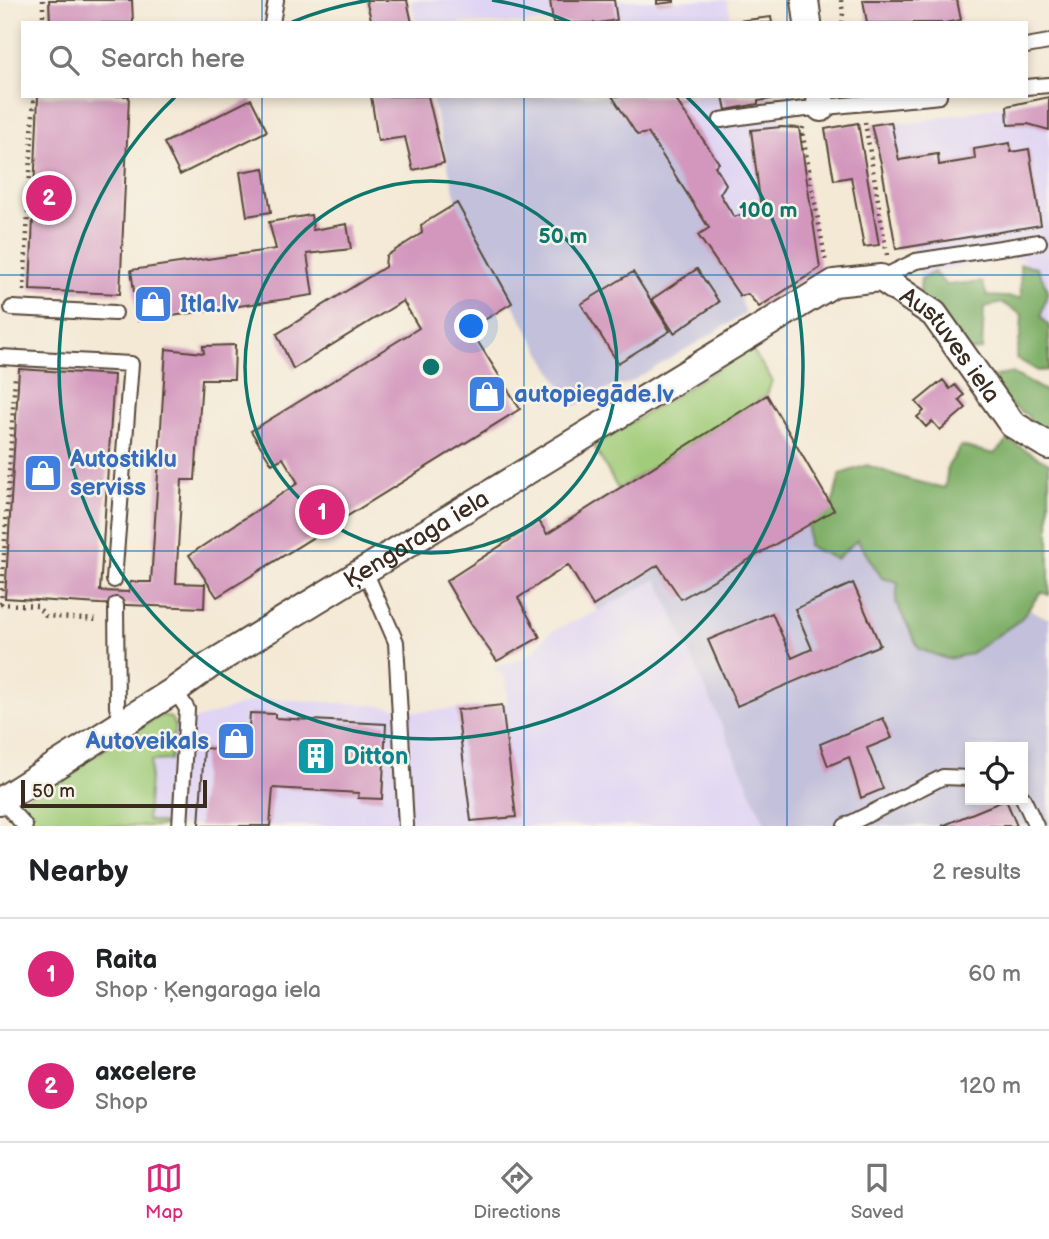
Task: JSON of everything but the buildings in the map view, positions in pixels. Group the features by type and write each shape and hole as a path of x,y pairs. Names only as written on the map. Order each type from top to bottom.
{"street":[{"path":"805,0 808,21"},
{"name":"Austuves iela","path":"830,275 884,267 934,314 1012,424 1049,446"},
{"name":"Ķengaraga iela","path":"1,800 210,665 365,572 830,275"}],"lane":[{"path":"272,21 276,0"},
{"path":"1028,46 1049,42"},
{"path":"1028,88 1049,85"},
{"path":"721,120 779,111 918,98"},
{"path":"884,267 1039,242"},
{"path":"17,309 115,313"},
{"path":"0,357 131,364 114,580"},
{"path":"365,572 396,642 406,826"},
{"path":"116,605 117,707 121,724"},
{"path":"175,690 187,709 180,826"},
{"path":"845,826 943,777 965,778"},
{"path":"1,800 25,826"},
{"path":"1026,805 1035,826"}],"path":[{"path":"43,0 43,21"},
{"path":"841,0 842,21"},
{"path":"17,309 34,98"},
{"path":"815,108 802,131 830,275"},
{"path":"866,127 884,267"},
{"path":"16,358 1,604 37,606 46,615 116,621"}],"shaded area":[{"path":"411,0 657,0 658,4 685,0 727,0 732,21 416,21"},
{"path":"771,17 772,21 740,21"},
{"path":"1049,97 1049,332 1027,332 1023,259 993,260 934,272 921,279 912,246 896,249 881,163 871,125 912,123"},
{"path":"613,98 776,98 782,127 799,128 820,268 759,307 748,295 740,296 698,235 708,228"},
{"path":"614,98 648,133 709,228 699,235 740,296 745,314 629,383 608,389 573,407 457,203 432,100"},
{"path":"767,395 834,510 1049,619 1049,826 766,826 657,579 598,611 548,534"},
{"path":"657,579 766,826 165,826 147,821 151,760 170,760 175,726 263,698 383,706 418,712 507,704 505,677 493,668 530,656 550,632 598,611"}],"green space":[{"path":"1020,264 1037,267 1048,290 1041,316 1049,326 1049,370 1038,371 1016,358 1022,315 1003,303 984,307 982,350 964,351 919,298 921,279 934,272 946,285 982,282 987,296 1021,298"},
{"path":"751,348 772,380 767,395 618,489 594,446"},
{"path":"1012,373 1049,393 1049,437 1034,429 1028,416 997,396 992,377"},
{"path":"1008,440 1049,463 1049,595 1041,592 1020,620 970,654 947,659 919,649 896,602 898,582 882,578 857,540 836,559 808,546 809,517 833,502 840,474 867,465 910,480 945,488 948,466 961,446 994,454"},
{"path":"162,715 171,718 175,726 170,760 151,761 147,820 165,826 39,826 18,802"}],"place":[{"name":"axcelere","path":"49,198"},
{"name":"Itla.lv","path":"153,304"},
{"name":"autopiegāde.lv","path":"487,394"},
{"name":"Autostiklu serviss","path":"43,473"},
{"name":"Raita","path":"322,512"},
{"name":"Autoveikals","path":"236,741"},
{"name":"Ditton","path":"316,756"}]}
